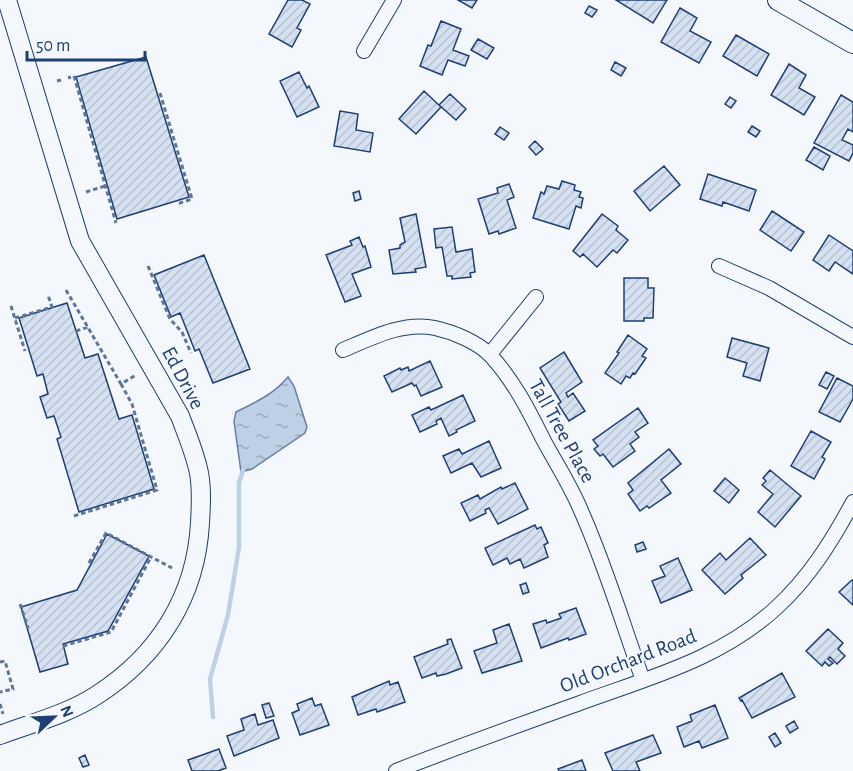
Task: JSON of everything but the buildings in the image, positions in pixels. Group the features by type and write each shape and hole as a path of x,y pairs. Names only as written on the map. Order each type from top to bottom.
{"main road":[{"path":"778,0 853,43"}],"street":[{"name":"Ed Drive","path":"0,735 65,711 96,696 144,656 176,614 186,593 199,539 202,500 196,464 180,416 80,241 7,0"},
{"path":"364,51 394,0"},
{"path":"719,266 769,288 853,337"},
{"path":"490,354 536,297"},
{"name":"Tall Tree Place","path":"343,350 392,331 432,327 448,331 490,354 511,381 525,405 582,512 643,680"},
{"name":"Old Orchard Road","path":"396,771 702,657 747,630 774,610 795,590 813,567 853,502"}],"path":[{"path":"71,77 86,115 116,223"},
{"path":"160,93 192,199 177,204"},
{"path":"86,192 106,186"},
{"path":"148,266 170,319 182,333 191,353"},
{"path":"66,290 132,404 157,490 74,516"},
{"path":"15,318 52,307 48,295"},
{"path":"11,306 26,348"},
{"path":"76,331 88,327"},
{"path":"121,384 136,375"},
{"path":"89,563 106,533 172,568"},
{"path":"63,646 111,632 151,557"},
{"path":"20,603 28,628"},
{"path":"0,662 4,661 13,689 0,692"},
{"path":"0,704 3,714"}],"water":[{"path":"288,377 294,386 307,427 305,433 252,469 241,472 234,421 236,412 271,393"}],"waterway":[{"path":"213,717 210,679 228,615 239,547 239,483 244,467"}]}
